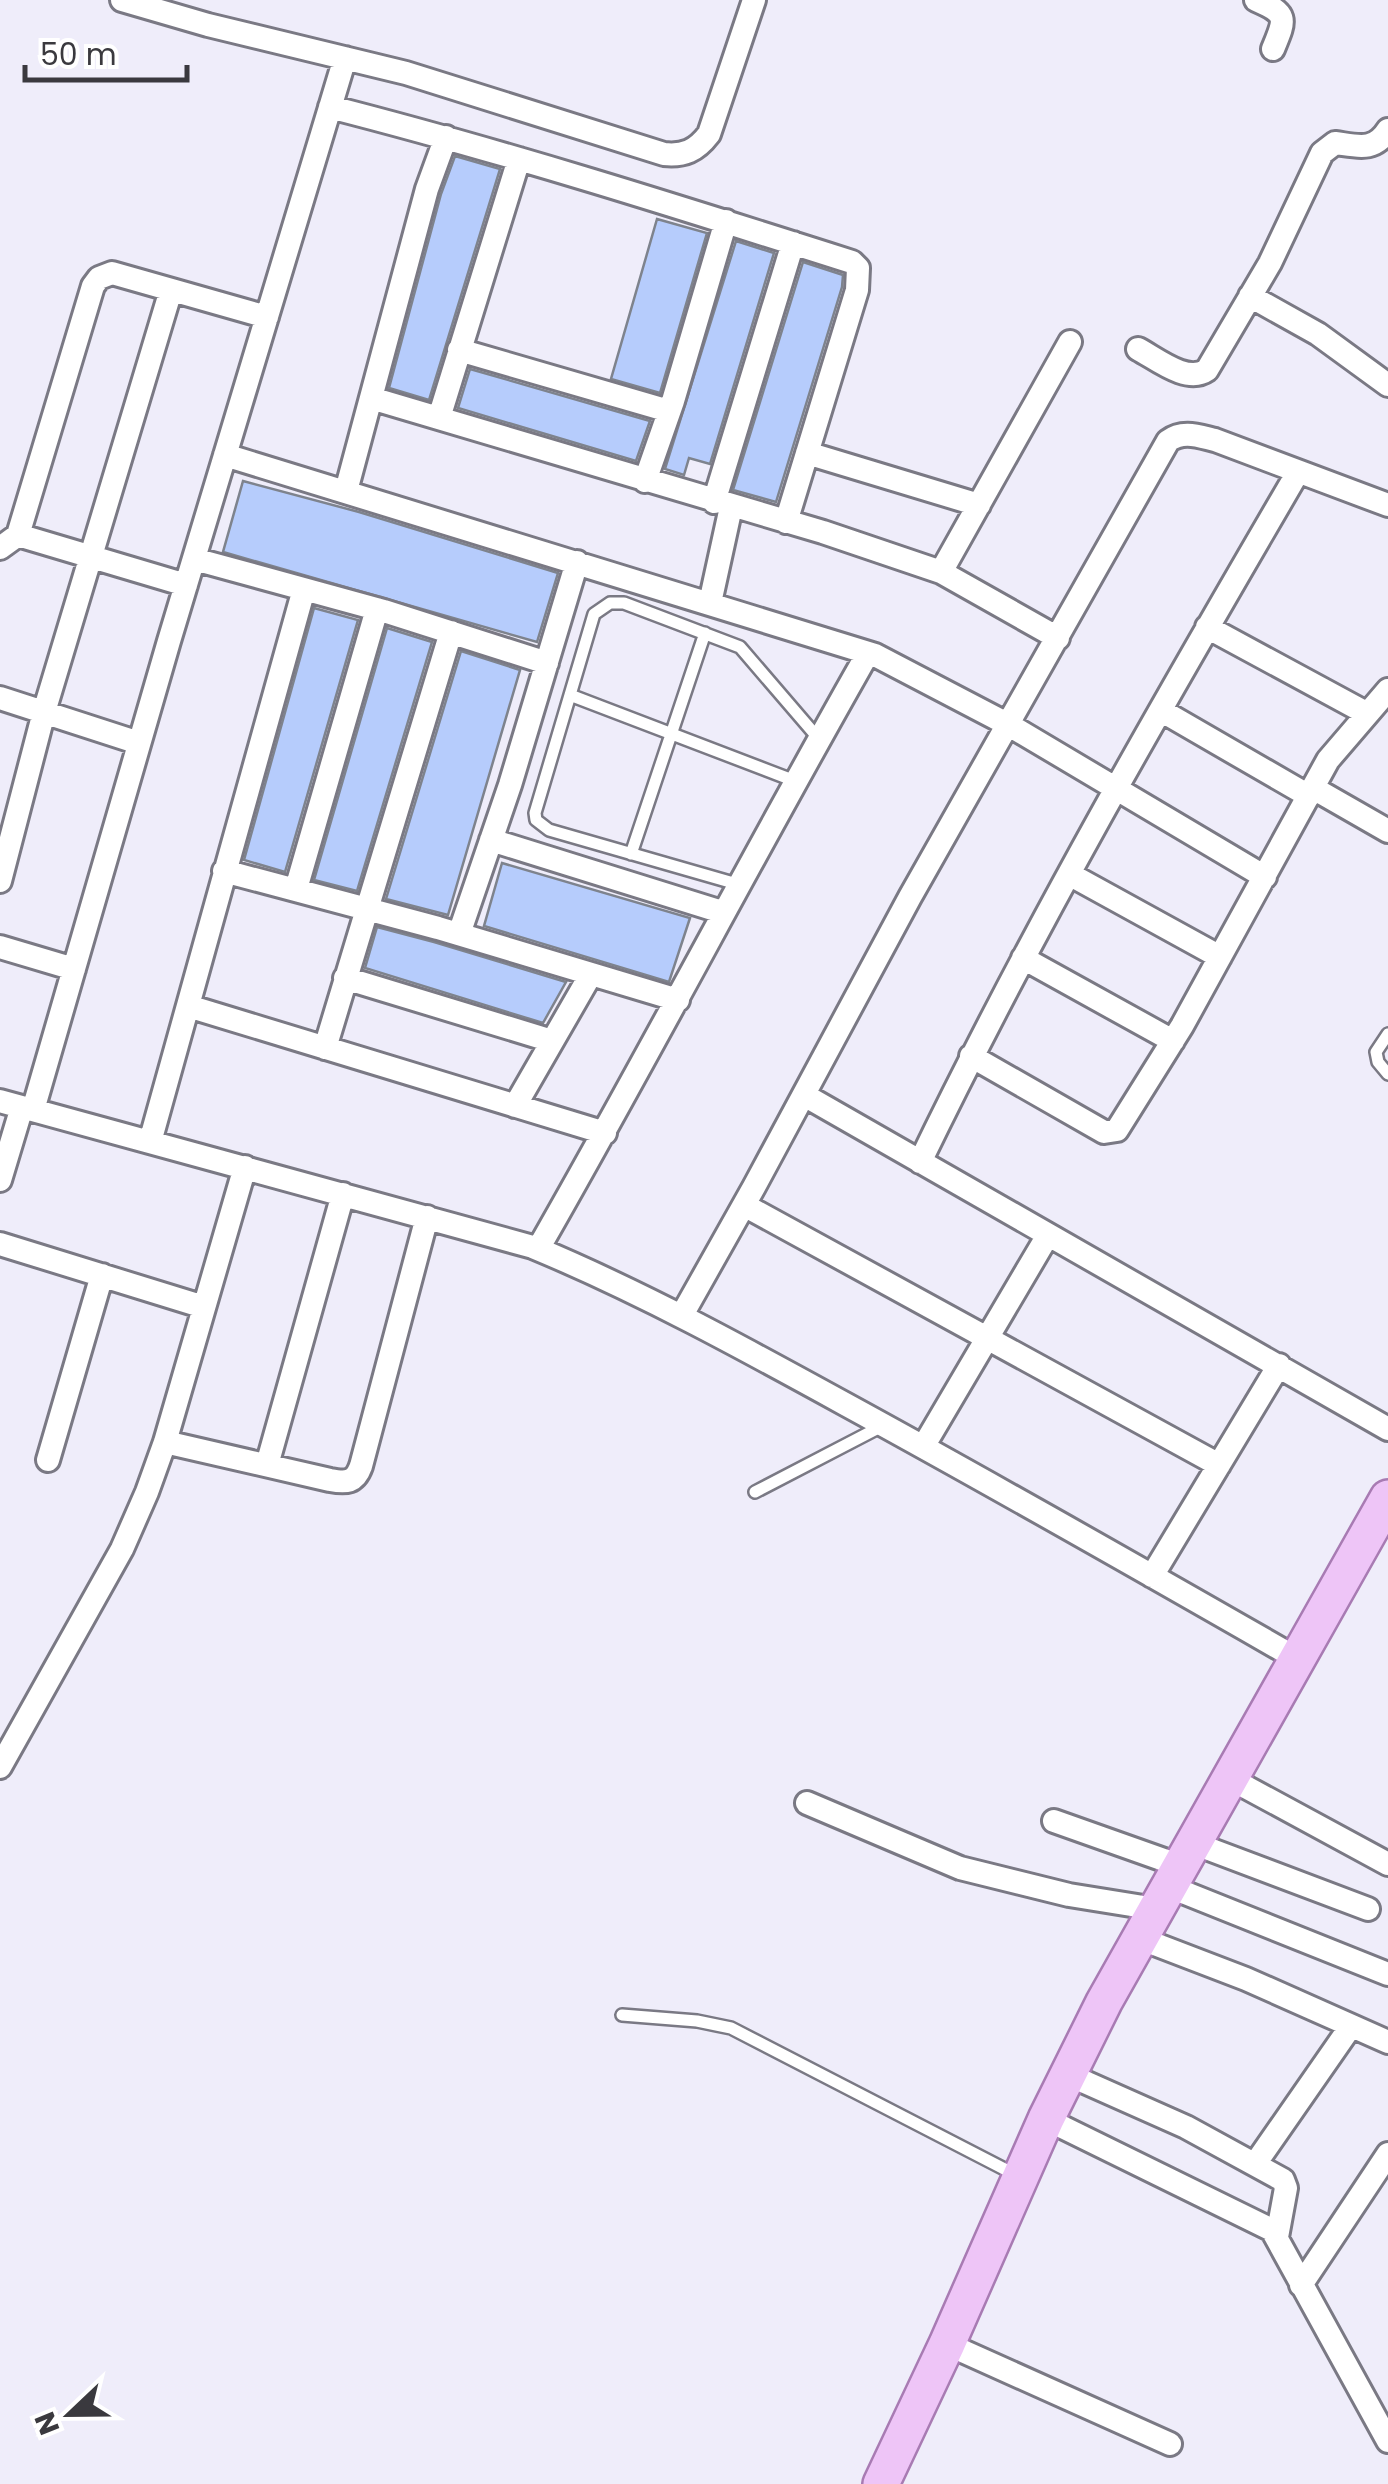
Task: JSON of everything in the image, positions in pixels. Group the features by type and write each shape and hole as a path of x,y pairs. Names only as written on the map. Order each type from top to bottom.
{"main road":[{"path":"880,2484 1068,2075 1168,1888 1388,1498"}],"street":[{"path":"122,0 406,72 664,154 679,155 701,144 709,134 754,0"},
{"path":"1256,0 1282,15 1282,28 1273,49"},
{"path":"0,1180 18,1106 74,969 345,58"},
{"path":"330,107 446,137 852,262 860,274 786,522"},
{"path":"1138,349 1189,376 1206,370 1250,296 1328,146 1335,143 1368,148 1388,130"},
{"path":"346,492 427,189 446,137"},
{"path":"439,418 518,159"},
{"path":"646,481 726,221"},
{"path":"710,603 722,504 792,243"},
{"path":"186,585 90,558 9,541 93,286 99,278 112,274 266,317"},
{"path":"0,881 44,712 171,290"},
{"path":"1250,296 1318,334 1388,385"},
{"path":"941,572 1070,342"},
{"path":"459,350 670,412"},
{"path":"371,398 941,572 1058,638"},
{"path":"682,1315 910,897 1168,441 1177,434 1215,440 1388,505"},
{"path":"806,454 979,505"},
{"path":"225,455 868,653 1009,726 1265,877"},
{"path":"920,1162 971,1056 1069,874 1298,472"},
{"path":"194,559 377,609 546,664"},
{"path":"459,934 577,562"},
{"path":"150,1142 304,589"},
{"path":"296,889 377,609"},
{"path":"1208,626 1366,714"},
{"path":"326,1048 451,632"},
{"path":"538,1250 868,653"},
{"path":"971,1056 1104,1132 1121,1126 1173,1041 1328,760 1388,690"},
{"path":"0,698 139,743"},
{"path":"1162,710 1388,831"},
{"path":"491,840 722,912"},
{"path":"224,871 459,934 678,1000"},
{"path":"1069,874 1220,957"},
{"path":"0,946 74,969"},
{"path":"1023,958 1173,1041"},
{"path":"515,1106 591,974"},
{"path":"344,978 552,1042"},
{"path":"188,1006 604,1132"},
{"path":"804,1095 1388,1430"},
{"path":"18,1106 538,1250 682,1315 1296,1658"},
{"path":"0,1768 122,1548 166,1442 245,1167"},
{"path":"266,1465 344,1194"},
{"path":"744,1205 1218,1465"},
{"path":"166,1442 345,1483 358,1474 427,1217"},
{"path":"924,1447 1048,1235"},
{"path":"0,1244 204,1307"},
{"path":"48,1460 102,1275"},
{"path":"1152,1576 1279,1365"},
{"path":"1230,1779 1388,1864"},
{"path":"807,1803 960,1868 1069,1895 1168,1888 1368,1909"},
{"path":"1054,1821 1168,1888 1388,1974"},
{"path":"1168,1888 1246,1980 1388,2042"},
{"path":"1255,2164 1352,2026"},
{"path":"1068,2075 1186,2127 1283,2180 1286,2188 1277,2237"},
{"path":"1046,2119 1265,2224 1277,2237 1388,2441"},
{"path":"1302,2285 1388,2154"},
{"path":"947,2344 1170,2444"}],"lane":[{"path":"737,884 549,830 536,820 594,614 610,602 624,603 740,646 818,739"},
{"path":"631,854 705,632"},
{"path":"570,694 795,782"},
{"path":"1388,1034 1376,1052 1378,1062 1388,1074"},
{"path":"755,1492 884,1425"},
{"path":"622,2015 697,2020 731,2028 1020,2177"}],"building":[{"path":"455,156 500,169 429,400 389,388 441,194"},
{"path":"657,219 707,233 660,393 611,379"},
{"path":"736,241 774,253 710,464 689,458 684,475 665,469"},
{"path":"803,262 843,275 842,287 776,502 733,490"},
{"path":"470,369 650,421 636,461 458,408"},
{"path":"243,481 558,573 537,642 223,552"},
{"path":"314,608 358,620 285,872 244,860"},
{"path":"387,628 432,642 357,891 314,880"},
{"path":"461,651 520,670 448,915 386,899"},
{"path":"502,863 690,918 669,982 484,926"},
{"path":"377,927 566,982 543,1023 365,968"}]}
